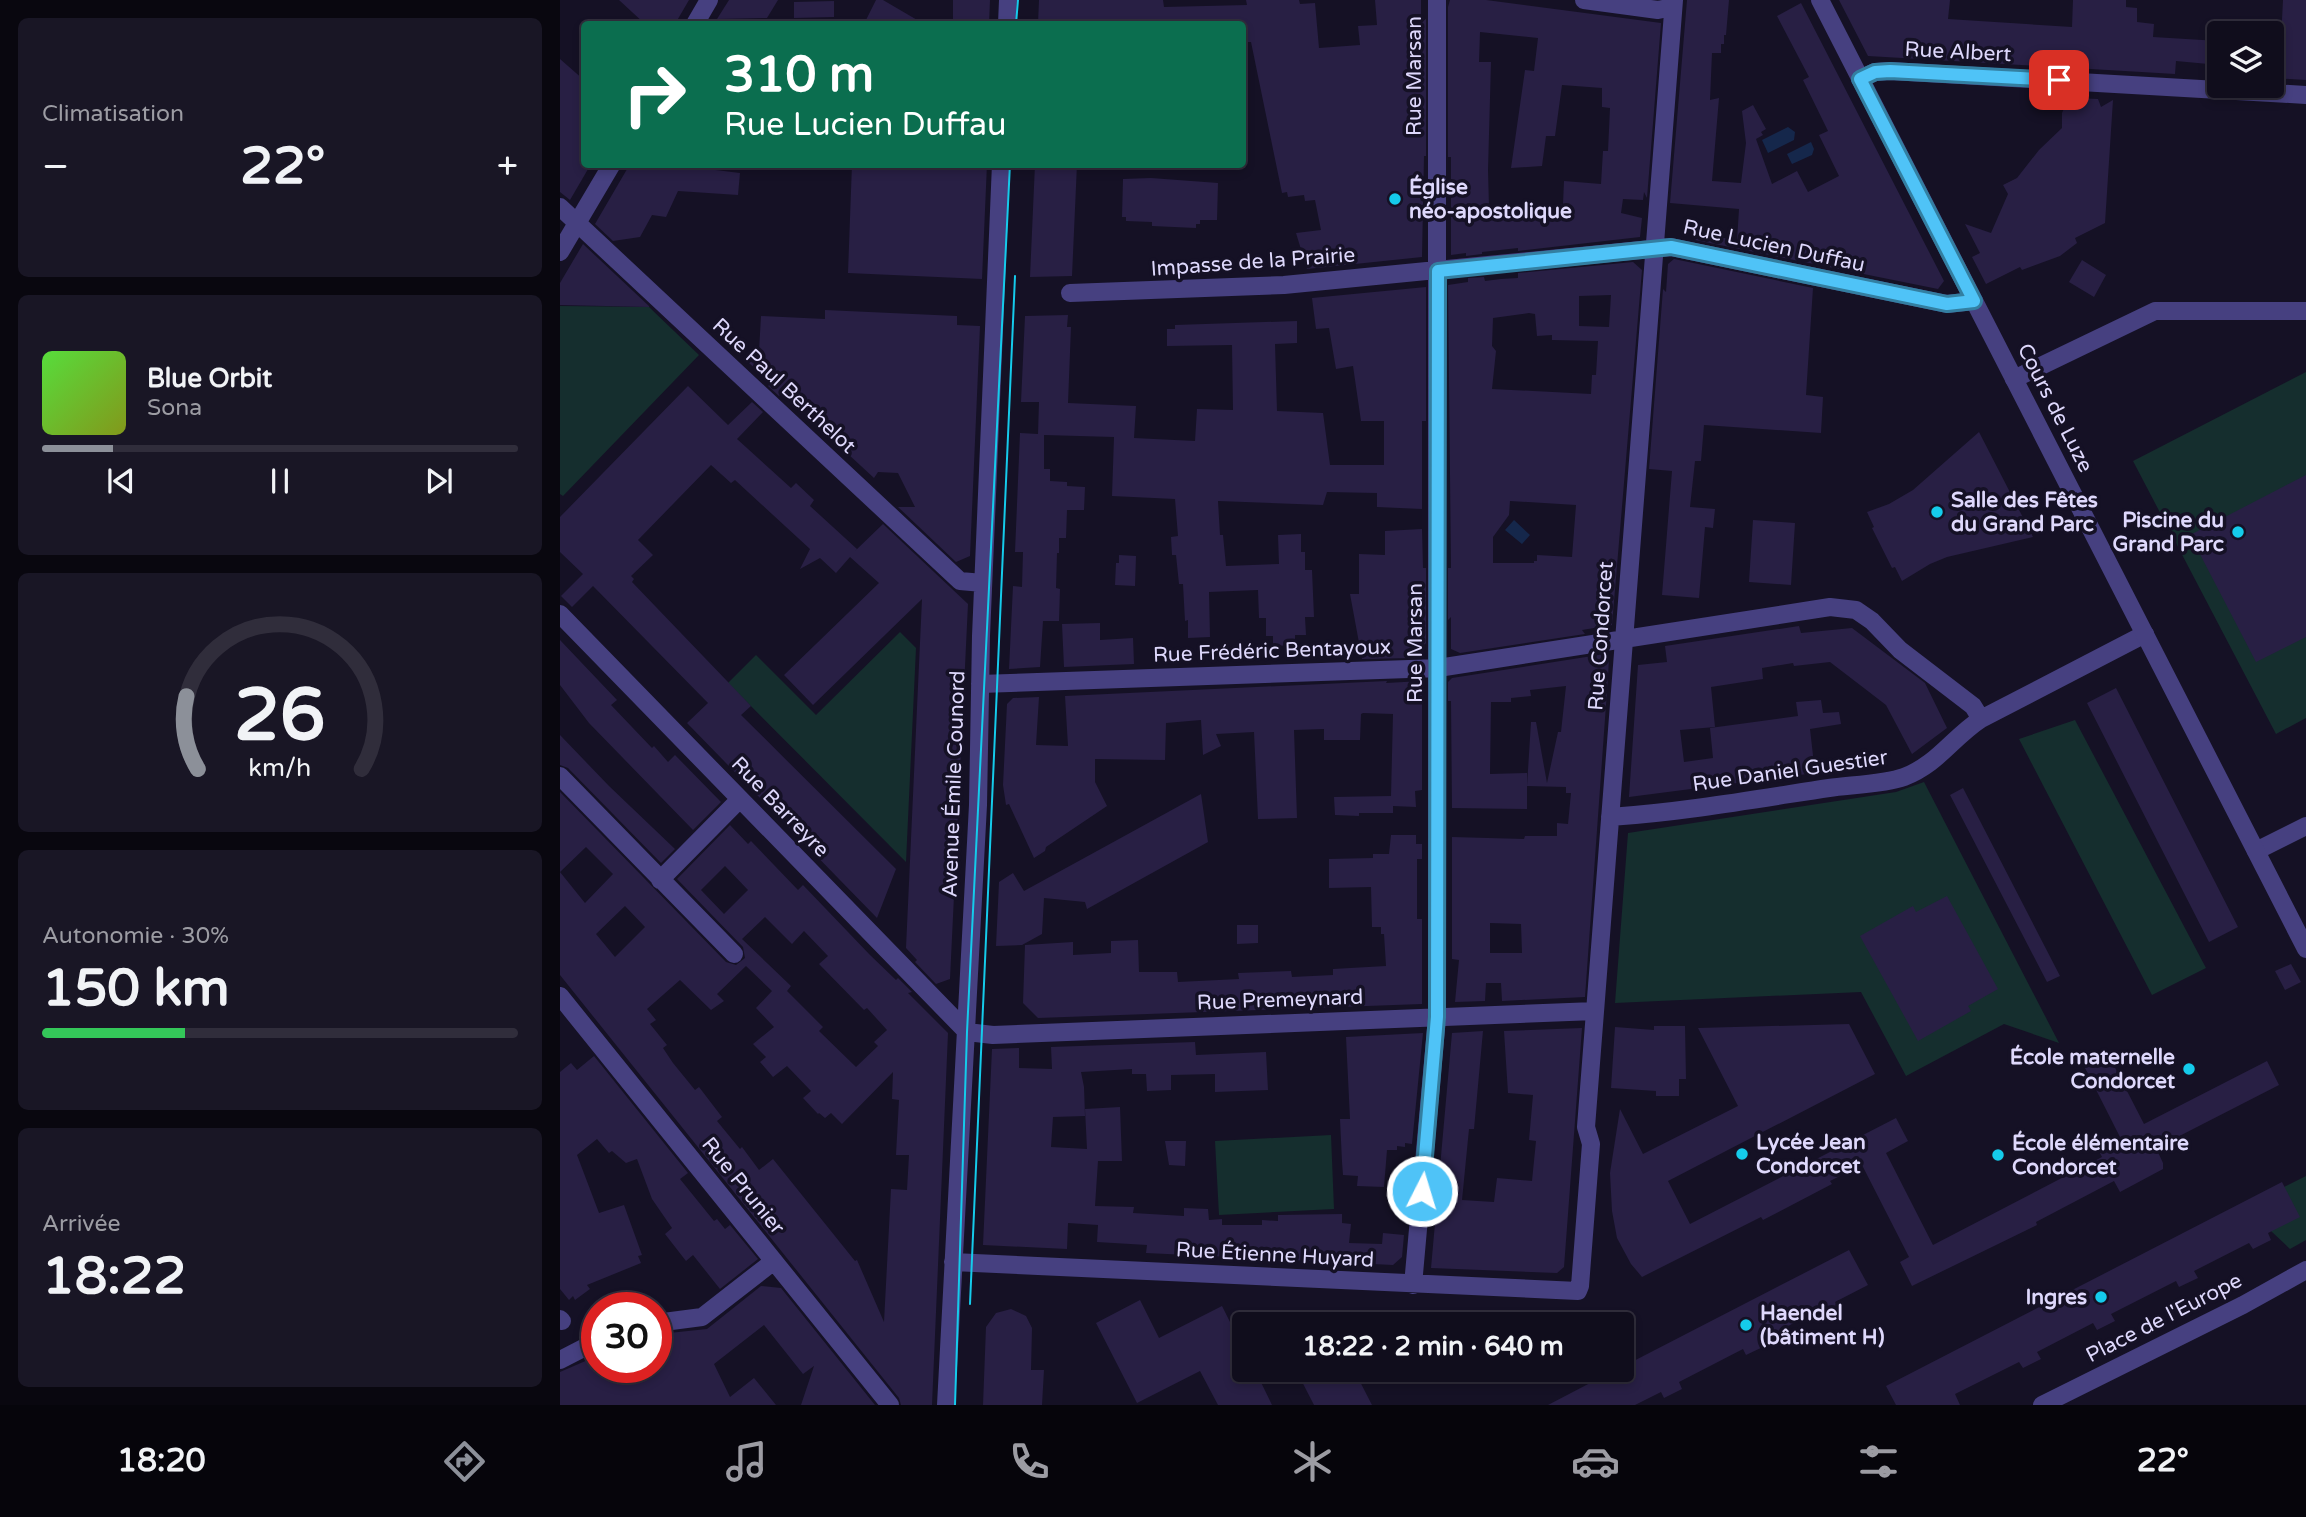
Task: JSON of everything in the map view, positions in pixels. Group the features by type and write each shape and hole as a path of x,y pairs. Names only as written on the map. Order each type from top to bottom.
{"street":[{"path":"697,21 709,0"},
{"path":"1007,21 1008,0"},
{"name":"Rue Marsan","path":"1413,1285 1437,1017 1437,0"},
{"path":"1584,0 1658,10 1673,4"},
{"name":"Cours de Luze","path":"1820,0 2306,949"},
{"name":"Rue Condorcet","path":"1581,1275 1591,1144 1586,1127 1673,4"},
{"name":"Rue Albert","path":"1860,79 1875,72 1890,71 2306,95"},
{"path":"560,252 610,168"},
{"name":"Avenue Émile Counord","path":"946,1405 978,805 983,583 1001,168"},
{"name":"Rue Paul Berthelot","path":"560,208 960,581 983,583"},
{"name":"Rue Lucien Duffau","path":"1438,271 1671,247 1947,304 1974,301"},
{"name":"Impasse de la Prairie","path":"1070,293 1284,285 1438,271"},
{"path":"2014,379 2155,311 2306,311"},
{"name":"Rue Frédéric Bentayoux","path":"980,684 1438,668 1830,607 1846,607 1872,621 1900,650 1973,706 1981,719"},
{"name":"Rue Barreyre","path":"560,614 967,1032"},
{"name":"Rue Daniel Guestier","path":"1610,817 1902,778 1928,765 1969,726 2145,634"},
{"path":"560,776 734,954"},
{"path":"660,880 740,799"},
{"path":"2256,851 2306,826"},
{"name":"Rue Prunier","path":"560,996 890,1405"},
{"name":"Rue Premeynard","path":"967,1032 993,1034 1595,1011"},
{"path":"672,1321 702,1317 774,1261"},
{"name":"Rue Étienne Huyard","path":"953,1262 1571,1292 1578,1291 1581,1275"},
{"name":"Place de l'Europe","path":"2042,1405 2243,1305 2306,1270"},
{"path":"560,1360 581,1349"}],"green space":[{"path":"560,306 649,307 699,355 563,496 560,494"},
{"name":"Piscine du Grand Parc","path":"2306,372 2306,718 2276,734 2133,461"},
{"path":"900,632 916,648 906,862 728,683 756,655 816,715"},
{"path":"2075,720 2206,968 2152,995 2019,739"},
{"path":"1924,782 2059,1043 2004,1024 1906,1076 1861,992 1615,1003 1628,833 1896,792"},
{"path":"1331,1135 1334,1209 1219,1215 1215,1141"},
{"path":"2306,1176 2306,1240 2290,1249 2271,1231 2284,1187"}],"water":[{"path":"1788,127 1795,132 1794,140 1768,153 1762,140"},
{"path":"1811,142 1814,149 1812,155 1792,164 1787,154"},
{"path":"1514,520 1530,535 1522,544 1505,530"}],"building":[{"path":"619,0 689,0 677,21 642,21"},
{"path":"729,0 778,0 767,18 717,19"},
{"path":"876,0 883,0 919,21 866,21"},
{"path":"953,0 990,0 989,21 953,21"},
{"path":"1039,0 1163,0 1164,7 1247,5 1246,0 1299,0 1300,4 1315,3 1319,48 1360,45 1358,26 1377,25 1375,0 1421,0 1421,22 1426,19 1426,156 1422,257 1307,269 1296,233 1321,230 1315,200 1305,201 1304,195 1288,197 1287,192 1282,193 1251,42 1246,42 1246,21 1038,21"},
{"path":"1450,0 1486,0 1661,23 1647,198 1644,192 1643,200 1623,199 1621,213 1642,218 1640,237 1518,251 1518,248 1466,256 1466,253 1451,255","holes":["1480,32 1538,38 1534,71 1525,70 1511,168 1542,166 1546,136 1555,136 1562,85 1602,88 1602,107 1610,108 1608,151 1603,151 1601,184 1564,181 1563,204 1544,206 1544,214 1493,216 1492,207 1489,207 1488,170 1491,62 1479,62"]},
{"path":"1687,0 1729,0 1724,44 1721,44 1721,53 1712,53 1710,100 1719,98 1712,181 1741,183 1746,143 1742,111 1753,105 1766,129 1761,132 1763,135 1756,139 1772,184 1797,171 1808,192 1839,176 1819,135 1828,131 1803,80 1809,77 1777,16 1801,3 1944,281 1938,289 1695,240 1704,233 1737,241 1739,209 1670,203"},
{"path":"1839,0 1950,0 1948,19 2072,27 2073,0 2126,0 2126,7 2137,8 2137,22 2154,24 2153,37 2207,40 2207,64 2176,61 2175,74 1868,56"},
{"path":"2283,0 2306,0 2306,80 2284,79"},
{"path":"834,1 834,17 794,18 794,2"},
{"path":"560,59 581,77 581,168 589,168 570,200 560,192"},
{"path":"2076,98 2098,99 2101,107 2113,100 2105,223 2075,238 2077,243 2060,256 2022,270 2020,267 1986,284 1972,257 1980,253 1965,224 1991,233 2008,194 2003,185 2017,178 2039,150 2062,128 2062,113 2066,104"},
{"path":"628,168 699,168 740,173 738,195 678,191 666,217 652,215 640,237 613,241 595,224"},
{"path":"852,168 987,168 982,279 848,273"},
{"path":"1035,168 1077,168 1072,276 1030,277"},
{"path":"1151,178 1218,183 1217,220 1200,220 1196,228 1152,226 1152,222 1126,221 1126,217 1122,217 1123,179"},
{"path":"583,244 650,307 560,305 560,283"},
{"path":"1674,259 1813,288 1806,395 1823,397 1821,433 1704,425 1701,461 1695,461 1690,507 1715,509 1713,528 1705,527 1699,598 1662,595 1672,471 1649,469 1663,289 1666,292 1668,264"},
{"path":"2082,260 2106,275 2094,297 2069,282"},
{"path":"1633,262 1642,270 1612,625 1582,630 1585,634 1460,653 1451,649 1451,617 1448,620 1448,568 1451,568 1448,285 1468,282 1468,278 1484,277 1485,281 1518,278 1518,273","holes":["1611,295 1609,327 1579,326 1579,296","1535,314 1537,336 1552,335 1552,340 1598,341 1596,375 1592,375 1591,394 1492,389 1496,351 1492,346 1493,318","1510,501 1576,505 1572,557 1537,555 1537,561 1534,563 1493,563 1493,537 1509,515"]},
{"path":"1426,287 1426,421 1422,421 1422,509 1377,507 1377,493 1327,492 1323,505 1218,501 1220,535 1223,535 1226,566 1279,564 1278,535 1301,534 1305,570 1312,570 1314,617 1305,617 1306,635 1295,635 1295,645 1273,646 1273,636 1266,636 1266,618 1259,618 1258,590 1209,592 1210,637 1188,638 1183,584 1179,584 1176,555 1172,555 1171,537 1178,536 1175,499 1112,496 1114,437 1044,435 1044,469 1050,469 1050,481 1085,487 1084,510 1067,510 1066,538 1059,538 1056,588 1060,589 1059,621 1043,621 1040,667 1009,669 1013,586 1022,587 1023,552 1015,552 1020,433 1038,434 1039,402 1021,402 1025,316 1068,315 1067,327 1071,327 1068,403 1136,406 1134,438 1195,441 1197,409 1233,410 1232,345 1167,346 1167,329 1175,329 1175,325 1297,321 1297,343 1275,344 1277,411 1323,413 1330,465 1384,465 1384,421 1361,421 1353,366 1336,369 1329,328 1316,329 1312,298"},
{"path":"825,310 957,316 957,325 980,326 970,556 956,562 898,507 915,507 898,473 878,472 874,478 782,393 779,396 768,386 771,383 749,363 759,351 761,316 825,319"},
{"path":"688,386 728,425 752,402 763,412 737,439 791,488 796,483 814,500 810,506 857,549 855,551 883,524 968,604 950,979 936,984 906,948 922,599 813,705 784,675 879,583 850,557 836,573 820,558 800,569 810,549 735,480 731,483 711,465 638,540 653,555 631,576 634,579 632,582 751,706 741,715 896,869 877,918 687,723 708,703 593,586 572,607 561,596 583,574 560,552 560,517"},
{"name":"Salle des Fêtes du Grand Parc","path":"1979,432 2033,537 1947,557 1902,581 1895,567 1892,568 1867,512 1889,504 1913,490"},
{"path":"2306,475 2306,637 2256,662 2190,535"},
{"path":"1753,520 1795,523 1791,585 1749,582"},
{"path":"1422,529 1423,568 1426,568 1426,643 1411,658 1362,659 1350,594 1359,594 1359,554 1385,555 1385,531"},
{"path":"1119,555 1136,556 1135,586 1115,585"},
{"path":"1100,623 1100,640 1133,638 1134,664 1064,667 1062,624"},
{"path":"1799,626 1801,633 1852,628 1925,683 1947,728 1912,754 1886,705 1830,662 1794,666 1793,663 1762,668 1763,679 1711,687 1715,727 1680,730 1684,762 1713,758 1710,728 1798,716 1796,702 1821,700 1823,713 1839,712 1841,724 1810,729 1815,773 1629,797 1638,665 1667,662 1665,646"},
{"path":"560,640 617,700 611,705 652,748 654,746 668,762 675,755 721,802 693,830 589,723 560,685"},
{"path":"1605,654 1609,658 1585,997 1502,1001 1501,983 1486,983 1485,1001 1455,1002 1459,960 1452,959 1452,837 1524,839 1525,836 1557,836 1557,823 1568,824 1571,793 1566,793 1566,787 1527,786 1527,809 1452,808 1451,701 1448,701 1448,682 1452,678","holes":["1566,686 1561,732 1558,732 1547,783 1536,722 1531,722 1527,786 1527,773 1490,774 1491,702 1511,702 1511,698 1531,696 1530,690","1490,923 1521,924 1522,953 1490,953"]},
{"path":"1387,681 1386,683 1422,681 1422,790 1415,791 1416,807 1393,806 1393,813 1335,815 1334,797 1391,796 1393,714 1363,713 1360,740 1324,740 1324,729 1294,730 1297,818 1258,819 1254,732 1216,734 1221,746 1203,755 1201,720 1166,723 1165,760 1095,759 1095,782 1107,806 1034,858 1009,804 1006,805 1003,785 1007,704 1013,698 1039,697 1036,745 1068,746 1065,696"},
{"path":"2116,688 2238,927 2209,942 2087,703"},
{"path":"560,735 675,849 661,863 568,768 560,765"},
{"path":"1963,788 2060,976 2047,982 1950,795"},
{"path":"560,792 726,962 736,965 745,958 743,947 677,879 730,825 748,844 751,841 798,890 803,885 870,955 912,992 908,993 948,1033 932,1405 901,1405 899,1398 560,975","holes":["586,847 613,874 585,903 560,872","725,866 748,890 724,914 701,890","625,906 645,927 615,957 596,934","765,917 792,944 804,931 828,956 819,964 887,1030 874,1042 878,1046 856,1067 819,1031 823,1027 787,991 791,986 742,939","746,966 772,991 756,1008 774,1027 753,1044 766,1057 760,1062 773,1077 787,1066 811,1091 803,1098 825,1118 831,1113 842,1124 893,1072 892,1099 899,1100 896,1155 909,1155 907,1190 891,1189 884,1322 857,1260 855,1261 773,1159 759,1170 742,1147 740,1149 717,1121 722,1117 699,1087 695,1090 673,1063 663,1048 667,1045 650,1024 656,1020 647,1009 680,980 711,1010 724,1001 717,994"]},
{"path":"1201,794 1208,842 1087,909 1085,902 1044,898 1042,934 1022,945 996,946 999,882 1013,873 1024,891"},
{"path":"1391,835 1416,835 1416,844 1422,844 1422,859 1417,859 1417,919 1422,919 1422,1004 1038,1018 1023,1003 1025,945 1073,942 1073,955 1111,953 1111,941 1138,940 1139,972 1177,972 1178,982 1239,979 1238,973 1291,971 1292,977 1333,975 1333,969 1386,966 1384,934 1381,934 1381,927 1372,927 1371,887 1329,888 1329,859 1373,858 1373,854 1389,854"},
{"path":"1947,896 1998,989 1968,1006 1971,1011 1918,1041 1860,936 1913,906 1916,912"},
{"path":"1237,925 1258,925 1258,943 1237,944"},
{"path":"2291,964 2301,982 2285,990 2275,971"},
{"path":"1849,1024 1875,1074 1668,1181 1690,1224 1896,1118 1908,1141 1886,1153 1933,1245 2102,1157 2098,1149 2120,1137 2085,1068 2109,1056 2144,1124 2267,1061 2279,1085 2156,1148 2163,1169 2120,1192 2114,1181 2036,1222 2037,1225 1912,1286 1900,1262 1909,1257 1862,1165 1763,1220 1761,1217 1642,1277 1631,1264 1617,1238 1612,1211 1610,1173 1620,1109 1643,1154 1738,1106 1698,1028"},
{"path":"1654,1026 1685,1026 1686,1079 1679,1079 1679,1096 1656,1096 1656,1091 1611,1088 1615,1027 1654,1030"},
{"path":"1582,1028 1564,1267 1557,1273 1431,1268 1452,1033 1483,1031 1474,1129 1469,1129 1462,1200 1494,1202 1497,1178 1532,1181 1536,1141 1529,1140 1533,1095 1508,1093 1504,1031"},
{"path":"1423,1033 1412,1144 1405,1143 1405,1147 1397,1146 1397,1150 1387,1150 1384,1187 1357,1186 1358,1176 1343,1175 1342,1162 1340,1119 1350,1119 1346,1037"},
{"path":"1195,1042 1196,1055 1266,1052 1268,1090 1215,1092 1215,1074 1171,1075 1171,1090 1147,1091 1146,1074 1132,1074 1132,1069 1081,1072 1085,1116 1053,1117 1051,1147 1087,1149 1085,1109 1120,1107 1122,1161 1098,1161 1095,1206 1134,1207 1133,1213 1184,1216 1184,1208 1208,1209 1209,1220 1222,1219 1222,1225 1262,1225 1262,1220 1278,1221 1278,1215 1342,1214 1342,1223 1351,1224 1349,1243 1382,1244 1383,1233 1404,1235 1402,1257 1393,1265 1146,1253 1147,1245 1097,1242 1098,1225 1068,1223 1067,1249 983,1245 992,1049 1019,1048 1019,1068 1052,1069 1051,1047"},
{"path":"594,1056 688,1173 680,1179 714,1221 717,1219 725,1229 730,1225 758,1259 720,1289 693,1255 686,1261 665,1234 672,1228 652,1199 637,1159 626,1163 612,1151 609,1153 597,1139 577,1155 599,1213 624,1205 642,1255 638,1256 641,1263 587,1285 590,1289 581,1292 581,1296 575,1300 573,1296 569,1300 560,1289 560,1072 571,1063 577,1070"},
{"path":"1165,1141 1186,1141 1185,1166 1169,1165"},
{"name":"Ingres","path":"2282,1182 2300,1217 2268,1233 2271,1240 2253,1249 2249,1243 2194,1271 2198,1278 2179,1287 2176,1281 2111,1314 2115,1321 2097,1330 2093,1323 2037,1352 2041,1359 2023,1368 2019,1362 1955,1394 1960,1405 1896,1405 1886,1386"},
{"name":"Haendel (bâtiment H)","path":"1849,1250 1868,1285 1835,1302 1839,1308 1820,1318 1817,1311 1761,1340 1765,1346 1746,1355 1743,1349 1679,1382 1682,1389 1664,1398 1661,1392 1635,1405 1548,1405 1592,1382 1634,1382 1634,1361"},
{"path":"761,1286 781,1288 875,1405 801,1405 814,1366 803,1374 764,1325 714,1364 730,1397 754,1378 776,1405 560,1405 560,1372 581,1363 581,1383 672,1383 672,1333 707,1329"},
{"path":"1140,1300 1159,1338 1222,1306 1232,1326 1232,1382 1261,1382 1272,1405 1218,1405 1200,1371 1137,1403 1096,1323"},
{"path":"1011,1309 1026,1316 1032,1328 1031,1370 1044,1370 1042,1405 983,1405 986,1327 996,1313"},
{"path":"1302,1382 1360,1382 1372,1405 1314,1405"}],"tram line":[{"path":"1016,21 1018,0"},
{"path":"955,1405 967,1032 1010,168"},
{"path":"970,1304 1015,276"}],"place":[{"name":"Église néo-apostolique","path":"1395,199"},
{"name":"Salle des Fêtes du Grand Parc","path":"1937,512"},
{"name":"Piscine du Grand Parc","path":"2238,532"},
{"name":"École maternelle Condorcet","path":"2189,1069"},
{"name":"Lycée Jean Condorcet","path":"1742,1154"},
{"name":"École élémentaire Condorcet","path":"1998,1155"},
{"name":"Ingres","path":"2101,1297"},
{"name":"Haendel (bâtiment H)","path":"1746,1325"}],"route":[{"path":"1422,1191 1437,1017 1438,271 1671,247 1947,304 1974,301 1860,79 1875,72 1890,71 2059,80"}]}
